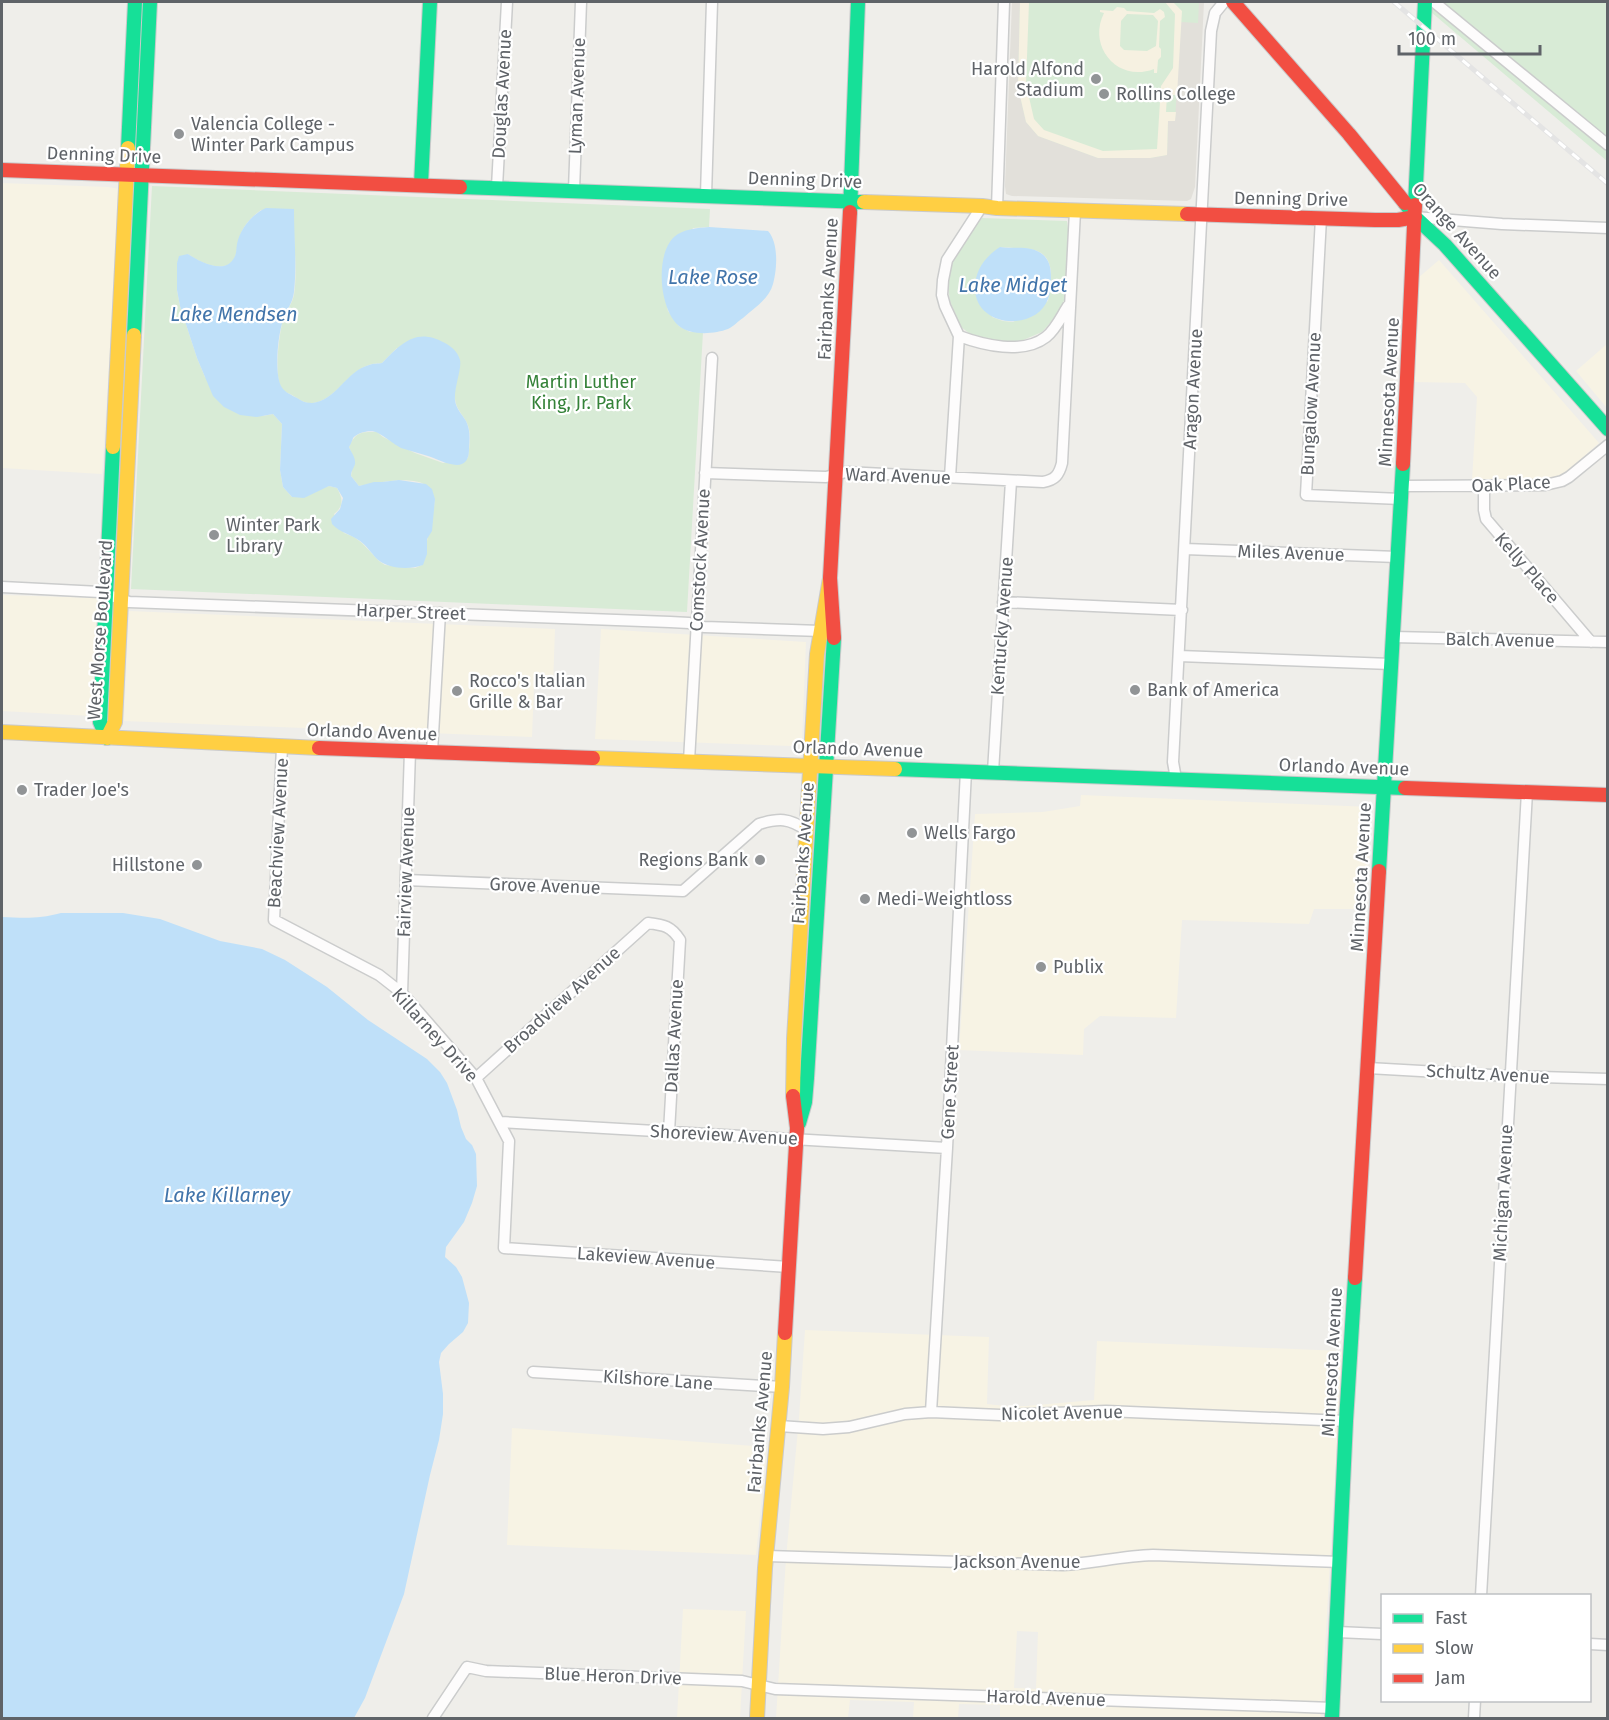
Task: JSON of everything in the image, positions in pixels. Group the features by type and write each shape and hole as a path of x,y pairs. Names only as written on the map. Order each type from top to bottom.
{"street":[{"name":"West Morse Boulevard","path":"107,738 100,722 135,2"},
{"name":"West Morse Boulevard","path":"107,738 115,722 150,2"},
{"path":"421,184 430,2"},
{"name":"Douglas Avenue","path":"498,187 507,2"},
{"name":"Lyman Avenue","path":"574,190 581,2"},
{"path":"706,195 712,2"},
{"name":"Fairbanks Avenue","path":"757,1719 789,1267 796,1134 793,1101 794,1039 817,654 830,578 851,200 858,2"},
{"path":"997,208 1004,2"},
{"name":"Aragon Avenue","path":"1176,779 1173,762 1212,23 1217,9 1224,2"},
{"name":"Orange Avenue","path":"1233,2 1349,134 1415,217 1445,245 1608,429"},
{"name":"Minnesota Avenue","path":"1332,1713 1346,1421 1401,493 1425,2"},
{"path":"1434,2 1608,145"},
{"name":"Denning Drive","path":"2,170 851,200 1075,211 1398,220 1415,217 1502,224 1608,228"},
{"path":"950,477 959,336 945,306 942,295 943,280 947,260 982,206"},
{"path":"1067,346 1075,211"},
{"name":"Bungalow Avenue","path":"1321,218 1306,495 1401,493"},
{"path":"1044,339 1054,329 1069,304"},
{"path":"959,336 977,343 1004,347 1025,346 1054,338 1061,340 1067,346"},
{"name":"Ward Avenue","path":"705,473 826,477 846,472 1043,482 1055,478 1060,473 1062,463 1067,346"},
{"path":"118,354 133,355"},
{"name":"Comstock Avenue","path":"689,761 712,358"},
{"name":"Oak Place","path":"1401,493 1545,485 1569,477 1608,445"},
{"name":"Kentucky Avenue","path":"993,772 1011,481"},
{"name":"Kelly Place","path":"1484,487 1486,519 1591,642"},
{"name":"Miles Avenue","path":"1185,549 1397,557"},
{"name":"Fairbanks Avenue","path":"796,1134 805,1102 827,766 834,646 830,578"},
{"name":"Harper Street","path":"2,587 100,592 129,602 670,622 704,627 821,631"},
{"path":"1004,602 1182,610"},
{"path":"432,752 440,613"},
{"name":"Balch Avenue","path":"1393,637 1608,642"},
{"path":"1179,656 1391,664"},
{"name":"Orlando Avenue","path":"2,732 282,747 1608,795"},
{"name":"Beachview Avenue","path":"274,920 282,747"},
{"name":"Fairview Avenue","path":"402,993 410,751"},
{"name":"Gene Street","path":"931,1412 966,771"},
{"name":"Michigan Avenue","path":"1481,1594 1527,792"},
{"name":"Grove Avenue","path":"406,880 683,891 759,824 772,820 787,820 806,830"},
{"name":"Killarney Drive","path":"274,920 379,975 402,993 476,1078 509,1141 504,1248"},
{"name":"Dallas Avenue","path":"648,923 667,926 680,940 669,1132"},
{"name":"Broadview Avenue","path":"476,1078 648,923"},
{"name":"Schultz Avenue","path":"1368,1068 1509,1076 1608,1078"},
{"name":"Shoreview Avenue","path":"501,1122 669,1132 796,1134 947,1148"},
{"name":"Lakeview Avenue","path":"504,1248 789,1267"},
{"name":"Kilshore Lane","path":"533,1372 782,1387"},
{"name":"Nicolet Avenue","path":"779,1426 823,1429 849,1427 905,1414 931,1412 1000,1415 1127,1412 1346,1421"},
{"name":"Jackson Avenue","path":"767,1556 1063,1565 1126,1556 1153,1555 1340,1562"},
{"path":"1337,1632 1381,1634"},
{"path":"1591,1644 1608,1645"},
{"name":"Blue Heron Drive","path":"433,1719 467,1666 486,1671 742,1681 759,1685"},
{"name":"Harold Avenue","path":"759,1685 786,1689 1332,1713"},
{"path":"1474,1719 1475,1702"}],"shaded area":[{"name":"Harold Alfond Stadium","path":"1012,2 1204,2 1195,187 1191,199 1187,201 1006,194"},
{"path":"2,183 120,189 102,474 2,468"},
{"path":"1439,260 1599,443 1562,476 1550,481 1472,481 1477,397 1465,383 1414,382 1418,278"},
{"path":"1607,344 1607,408 1576,371"},
{"path":"2,595 98,598 91,716 2,711"},
{"path":"129,611 555,629 553,685 534,685 532,737 124,721"},
{"path":"601,629 806,642 802,741 792,746 595,739"},
{"path":"1081,795 1371,807 1366,909 1314,909 1309,924 1182,920 1176,1018 1100,1016 1084,1029 1083,1055 959,1050 975,814 1043,812 1080,806"},
{"path":"805,1330 989,1337 987,1404 1005,1406 1094,1400 1097,1341 1342,1351 1321,1718 1000,1718 1000,1705 959,1704 958,1718 913,1718 914,1702 850,1700 848,1718 776,1718 786,1558","holes":["1017,1631 1038,1632 1036,1689 1014,1688"]},
{"path":"512,1428 767,1447 756,1555 507,1545"},
{"path":"683,1609 746,1611 740,1718 677,1718"}],"green space":[{"name":"Harold Alfond Stadium","path":"1020,2 1199,2 1198,23 1181,22 1178,72 1169,86 1177,87 1175,121 1168,121 1167,155 1150,158 1098,158 1038,136 1026,122 1018,87"},
{"path":"1432,2 1607,2 1607,161 1431,12"},
{"name":"Martin Luther King, Jr. Park","path":"152,186 710,209 709,227 693,228 663,288 668,311 679,326 690,332 703,332 687,612 131,589","holes":["261,210 294,235 296,272 294,295 283,320 278,354 279,381 284,391 307,403 321,401 335,392 354,373 372,364 382,363 397,348 460,361 455,399 469,429 468,458 443,463 415,453 377,432 357,435 349,447 354,459 351,476 359,486 401,480 423,483 430,489 434,497 434,504 426,552 422,565 415,568 385,565 362,543 344,533 334,514 342,502 337,488 329,486 292,497 283,487 280,470 282,424 273,414 263,416 205,377 197,358 180,306 177,290 177,263 188,254 214,266 228,265 233,261 244,228 250,219"]},
{"path":"982,218 1067,221 1069,236 1066,296 1058,314 1042,332 1021,341 978,340 961,327 950,301 947,281 952,261 967,236","holes":["1000,247 1030,249 1041,253 1046,258 1051,271 1048,301 1013,322 992,317"]}],"sand":[{"path":"1020,2 1029,2 1026,84 1034,119 1044,130 1103,151 1157,149 1161,86 1173,68 1175,14 1165,2 1173,2 1182,11 1177,95 1167,95 1166,112 1176,112 1175,121 1168,121 1167,155 1150,158 1098,158 1038,136 1026,122 1018,87"},
{"path":"1117,7 1127,11 1154,13 1160,9 1164,12 1165,17 1160,21 1161,57 1158,60 1157,73 1154,73 1154,69 1141,72 1129,71 1109,59 1100,38 1100,26 1104,13 1100,10 1113,11","holes":["1127,14 1153,15 1158,21 1156,46 1147,51 1124,50 1120,46 1121,21"]}],"water":[{"name":"Lake Mendsen","path":"266,208 294,209 294,292 282,324 278,352 279,380 285,391 307,402 320,401 335,392 361,368 382,363 396,349 418,337 435,338 454,350 459,357 460,368 455,400 469,430 469,453 466,461 453,465 401,448 372,431 355,436 349,447 355,462 351,476 359,486 399,480 426,484 432,489 435,499 432,531 427,539 427,554 423,565 405,568 387,565 377,559 360,541 335,527 331,519 340,509 343,498 337,488 329,486 304,498 292,497 283,487 280,470 282,424 273,414 257,417 240,415 224,407 213,396 197,358 180,306 177,290 177,263 179,256 188,254 212,265 225,266 230,263 235,256 244,228 251,218"},
{"name":"Lake Rose","path":"695,228 768,231 774,242 775,272 768,294 761,303 734,325 717,332 696,333 679,326 672,318 664,295 662,269 668,245 674,237"},
{"name":"Lake Midget","path":"1000,247 1033,249 1044,255 1048,261 1051,277 1049,297 1041,310 1032,317 1020,321 995,318 985,311 978,301 975,281 979,270 985,260"},
{"name":"Lake Killarney","path":"61,913 123,913 160,919 220,941 262,949 285,960 327,987 368,1020 427,1059 440,1072 447,1083 466,1139 476,1154 477,1186 472,1203 464,1222 446,1247 445,1257 456,1267 462,1277 469,1303 468,1323 463,1332 441,1353 439,1362 443,1414 404,1594 365,1698 354,1718 2,1718 2,917 25,918"}],"railway":[{"path":"1394,2 1608,184"}],"traffic: fast":[{"path":"128,148 135,2"},
{"path":"134,335 150,2"},
{"path":"421,184 430,2"},
{"path":"850,212 858,2"},
{"path":"1415,205 1425,2"},
{"path":"460,187 864,202"},
{"path":"1405,203 1415,217 1445,245 1608,429"},
{"path":"107,738 100,722 113,447"},
{"path":"1379,871 1403,464"},
{"path":"799,1123 805,1102 807,1078 834,638"},
{"path":"895,769 1405,788"},
{"path":"1332,1718 1355,1278"}],"traffic: slow":[{"path":"113,447 128,148"},
{"path":"864,202 1187,214"},
{"path":"107,738 115,722 134,335"},
{"path":"793,1096 794,1039 817,654 830,578"},
{"path":"2,732 319,748"},
{"path":"593,758 895,769"},
{"path":"757,1718 765,1568 785,1333"}],"traffic: jam":[{"path":"1233,2 1349,134 1405,203"},
{"path":"2,170 460,187"},
{"path":"1403,464 1415,205"},
{"path":"834,638 830,578 850,212"},
{"path":"1187,214 1375,220 1415,217"},
{"path":"319,748 593,758"},
{"path":"1405,788 1608,795"},
{"path":"1355,1278 1379,871"},
{"path":"785,1333 797,1128 793,1096"}],"place":[{"name":"Harold Alfond Stadium","path":"1096,79"},
{"name":"Rollins College","path":"1104,94"},
{"name":"Valencia College - Winter Park Campus","path":"179,134"},
{"name":"Winter Park Library","path":"214,535"},
{"name":"Bank of America","path":"1135,690"},
{"name":"Rocco's Italian Grille & Bar","path":"457,691"},
{"name":"Trader Joe's","path":"22,790"},
{"name":"Wells Fargo","path":"912,833"},
{"name":"Regions Bank","path":"760,860"},
{"name":"Hillstone","path":"197,865"},
{"name":"Medi-Weightloss","path":"865,899"},
{"name":"Publix","path":"1041,967"}]}
